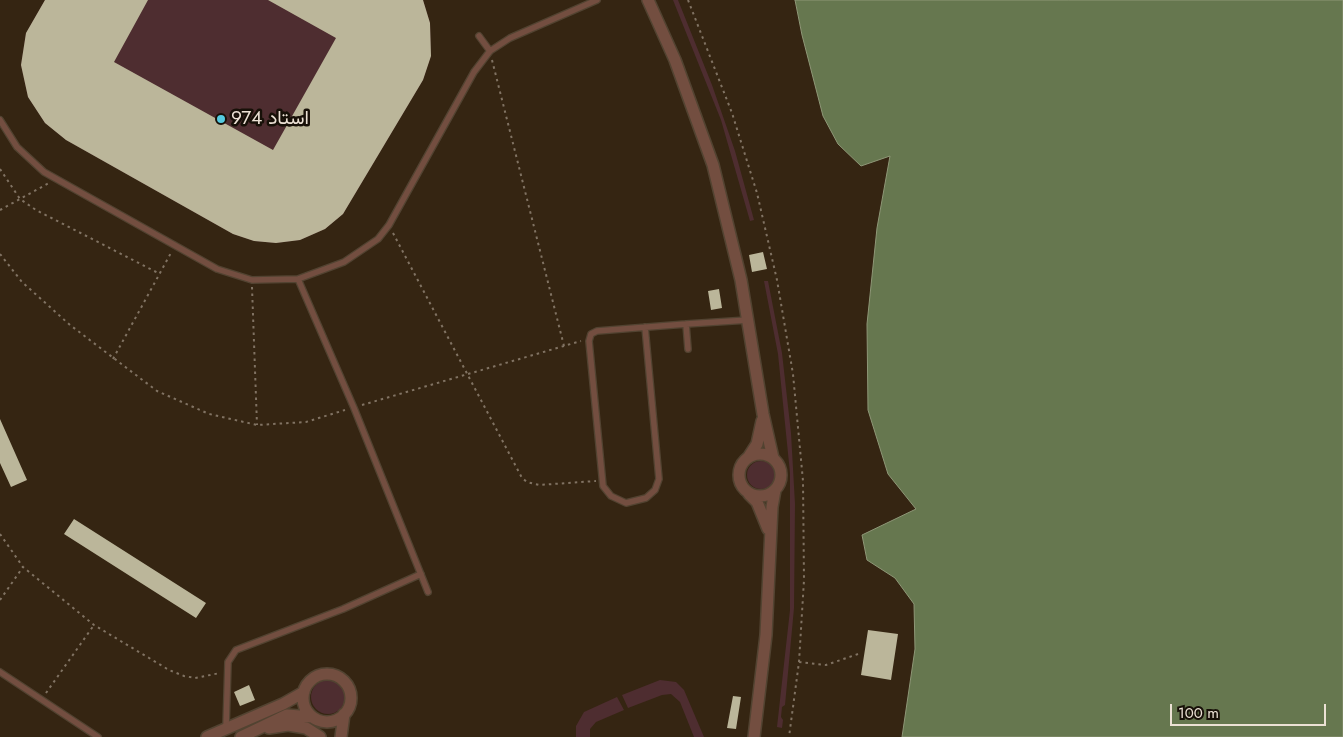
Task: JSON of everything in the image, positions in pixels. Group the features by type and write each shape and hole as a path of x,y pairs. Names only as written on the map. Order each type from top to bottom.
{"street":[{"path":"648,0 675,60 713,165 731,234 749,320 763,414 773,458 781,470 781,477 775,490 770,538 766,635 754,737"},
{"path":"763,414 757,444 743,463 739,476 740,483 757,502 764,515 770,538"},
{"path":"748,458 760,454 773,458"},
{"path":"749,494 763,497 775,490"},
{"path":"207,737 283,704 304,692 312,680 318,676 332,674 344,681 350,694 348,708 339,718 328,721 312,716 287,715 241,737"},
{"path":"304,692 304,705 312,716"},
{"path":"341,737 344,714"},
{"path":"255,731 288,724 306,728 320,737"}],"lane":[{"path":"0,120 17,147 30,161 55,180 174,247 217,269 252,280 298,279 321,272 357,255 378,239 389,224 474,72 490,51 510,38 597,0"},
{"path":"479,36 490,51"},
{"path":"298,279 354,408 428,592"},
{"path":"645,328 659,473 658,485 646,498 633,503 626,503 611,496 605,490 603,481 589,341 591,334 597,331 749,320"},
{"path":"686,324 688,349"},
{"path":"226,728 228,662 236,650 343,609 421,574"},
{"path":"0,672 98,737"}],"path":[{"path":"688,0 730,106 757,193 777,280 788,341 797,410 803,480 804,580 799,662 789,737"},
{"path":"490,51 564,346"},
{"path":"0,170 20,199 50,218 160,274"},
{"path":"0,210 55,180"},
{"path":"389,224 518,472 527,482 539,485 603,481"},
{"path":"113,359 174,247"},
{"path":"0,254 22,282 113,359 156,391 209,414 257,424 306,422 564,346 589,341"},
{"path":"252,280 257,424"},
{"path":"0,534 22,567 94,625 169,670 184,676 194,678 227,672"},
{"path":"0,600 22,567"},
{"path":"41,700 94,625"},
{"path":"799,662 826,665 861,653"}],"shaded area":[{"name":"استاد 974","path":"45,0 423,0 430,23 431,56 423,80 343,214 325,229 300,240 276,243 254,241 233,234 66,140 45,123 28,97 21,65 26,33"},
{"path":"673,0 678,0 712,85 735,151 754,220 750,221 721,120"},
{"path":"795,0 1343,0 1343,737 902,737 915,649 914,604 895,578 867,560 862,535 916,509 888,474 868,410 867,324 877,228 890,156 861,166 838,144 823,116"},
{"path":"764,281 768,281 782,353 791,433 795,504 794,608 785,705 782,707 781,717 783,720 782,728 777,727 790,610 790,473 778,354"},
{"path":"761,461 771,465 775,475 771,485 761,489 751,485 747,475 751,465"},
{"path":"328,680 340,685 345,697 340,709 328,714 316,709 311,697 316,685"},
{"path":"660,680 676,682 684,690 704,737 694,737 680,702 671,694 662,695 628,708 622,695"},
{"path":"617,697 624,710 596,722 590,729 590,737 576,737 576,726 584,712"}],"building":[{"name":"استاد 974","path":"45,0 148,0 114,62 273,150 336,38 268,0 423,0 430,23 431,56 423,80 343,214 325,229 300,240 276,243 254,241 233,234 66,140 45,123 28,97 21,65 26,33"},
{"path":"763,252 767,269 752,272 749,255"},
{"path":"719,289 722,308 711,310 708,291"},
{"path":"0,419 27,480 11,487 0,463"},
{"path":"74,519 206,603 196,618 64,534"},
{"path":"868,630 898,634 891,680 861,675"},
{"path":"249,685 255,700 240,706 234,692"},
{"path":"733,696 741,697 736,729 727,728"}],"place":[{"name":"استاد 974","path":"221,119"}]}
